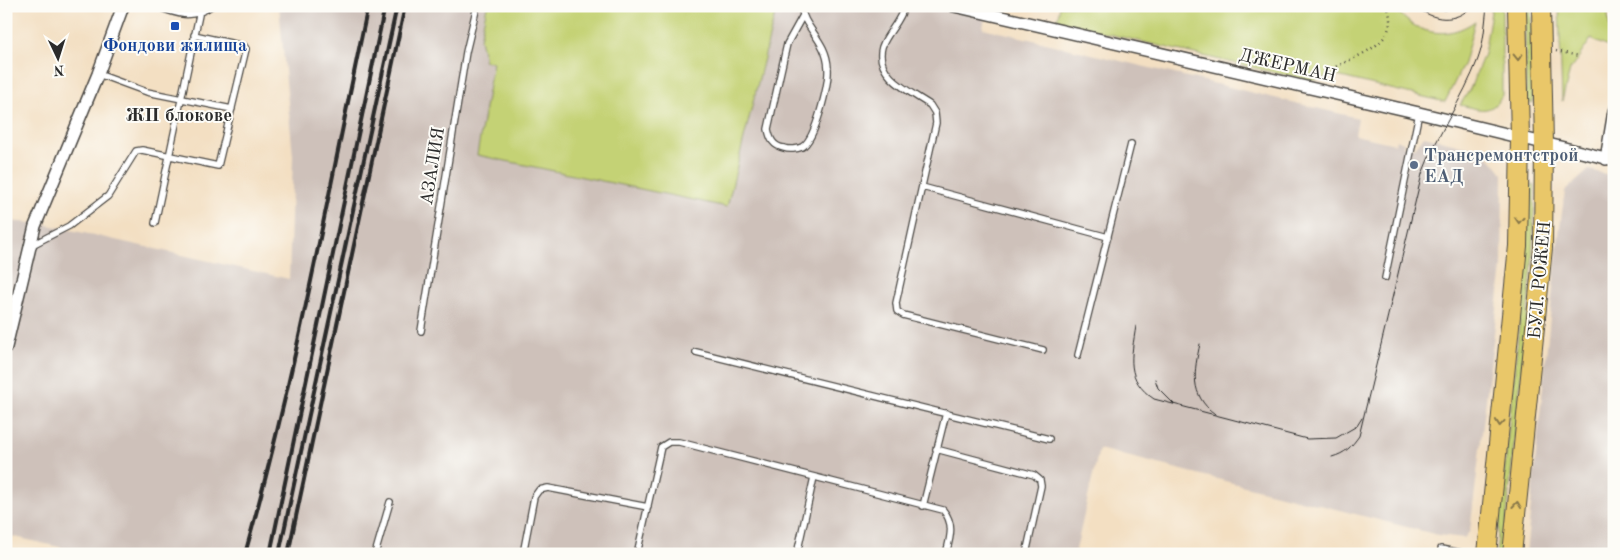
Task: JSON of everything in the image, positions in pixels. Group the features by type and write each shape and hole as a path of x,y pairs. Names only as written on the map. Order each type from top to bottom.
{"main road":[{"name":"БУЛ. РОЖЕН","path":"1487,554 1518,246 1520,138 1517,6"},
{"name":"БУЛ. РОЖЕН","path":"1512,554 1542,248 1544,144 1542,11"}],"street":[{"path":"6,348 35,226 98,74 123,6"},
{"name":"ДЖЕРМАН","path":"954,6 1419,112 1610,160"},
{"path":"1610,160 1614,111"}],"lane":[{"path":"156,6 176,14 198,15 211,6"},
{"name":"АЗАЛИЯ","path":"421,331 466,52 477,6"},
{"path":"800,6 802,17 817,35 823,47 828,67 826,93 809,140 803,146 784,149 775,145 770,138 768,129 787,44 802,17"},
{"path":"904,6 902,16 882,47 882,62 886,74 930,105 935,113 936,123 896,303 897,311 903,315 1043,350"},
{"path":"155,223 198,15"},
{"path":"30,246 69,226 108,196 136,151 142,150 218,166 246,49 244,46 194,35"},
{"path":"98,74 147,92 180,97 232,110"},
{"path":"1385,278 1419,112"},
{"path":"1078,355 1131,144"},
{"path":"922,187 1108,237"},
{"path":"696,352 1049,439"},
{"path":"923,506 946,413"},
{"path":"637,554 661,447 669,442 679,442 943,510 950,518 951,530 946,554"},
{"path":"936,449 1034,475 1040,480 1041,486 1026,554"},
{"path":"796,554 814,477"},
{"path":"523,554 534,497 539,490 548,488 648,507"},
{"path":"375,554 390,502"},
{"path":"1441,549 1467,554"}],"path":[{"path":"1315,89 1326,72 1374,48 1386,37 1392,22 1386,6"},
{"path":"1556,51 1579,56"}],"shaded area":[{"path":"279,6 987,6 983,28 1358,118 1355,135 1395,144 1396,140 1404,142 1403,146 1415,148 1424,136 1472,148 1491,159 1503,174 1502,268 1470,531 1464,538 1438,535 1099,449 1075,554 90,554 6,535 8,221 44,224 289,279 293,156"},
{"path":"1589,170 1614,176 1614,554 1526,554 1557,248 1565,191"}],"green space":[{"path":"487,6 777,6 727,207 477,155 493,62 485,61 480,39"},
{"path":"1060,6 1394,6 1402,16 1421,29 1443,33 1465,27 1475,21 1464,63 1445,102 1333,75 1311,81 1057,22"},
{"path":"1492,6 1502,6 1502,95 1498,102 1489,108 1479,109 1460,105 1470,89 1484,54"},
{"path":"1525,6 1531,6 1533,103 1526,103"},
{"path":"1559,6 1607,6 1612,49 1591,39 1570,70 1562,101"},
{"path":"1529,185 1535,185 1532,266 1503,554 1496,554 1524,277"}],"tram line":[{"path":"1416,6 1429,15 1444,18 1459,16 1472,6"},
{"path":"1430,6 1445,10 1462,6"},
{"path":"1332,457 1348,449 1359,436 1422,174 1478,59 1483,40 1487,6"},
{"path":"1136,326 1132,358 1134,376 1138,384 1154,399 1307,439 1336,438 1357,426 1362,418"},
{"path":"1200,344 1195,373 1197,391 1207,407 1215,414"},
{"path":"1155,379 1158,388 1174,404"}],"railway":[{"path":"245,554 296,350 368,6"},
{"path":"270,554 385,6"},
{"path":"279,554 397,6"},
{"path":"288,554 405,6"}],"place":[{"name":"Фондови жилища","path":"175,26"},
{"name":"Трансремонтстрой ЕАД","path":"1414,165"}],"district":[{"name":"ЖП блокове","path":"179,114"}]}
